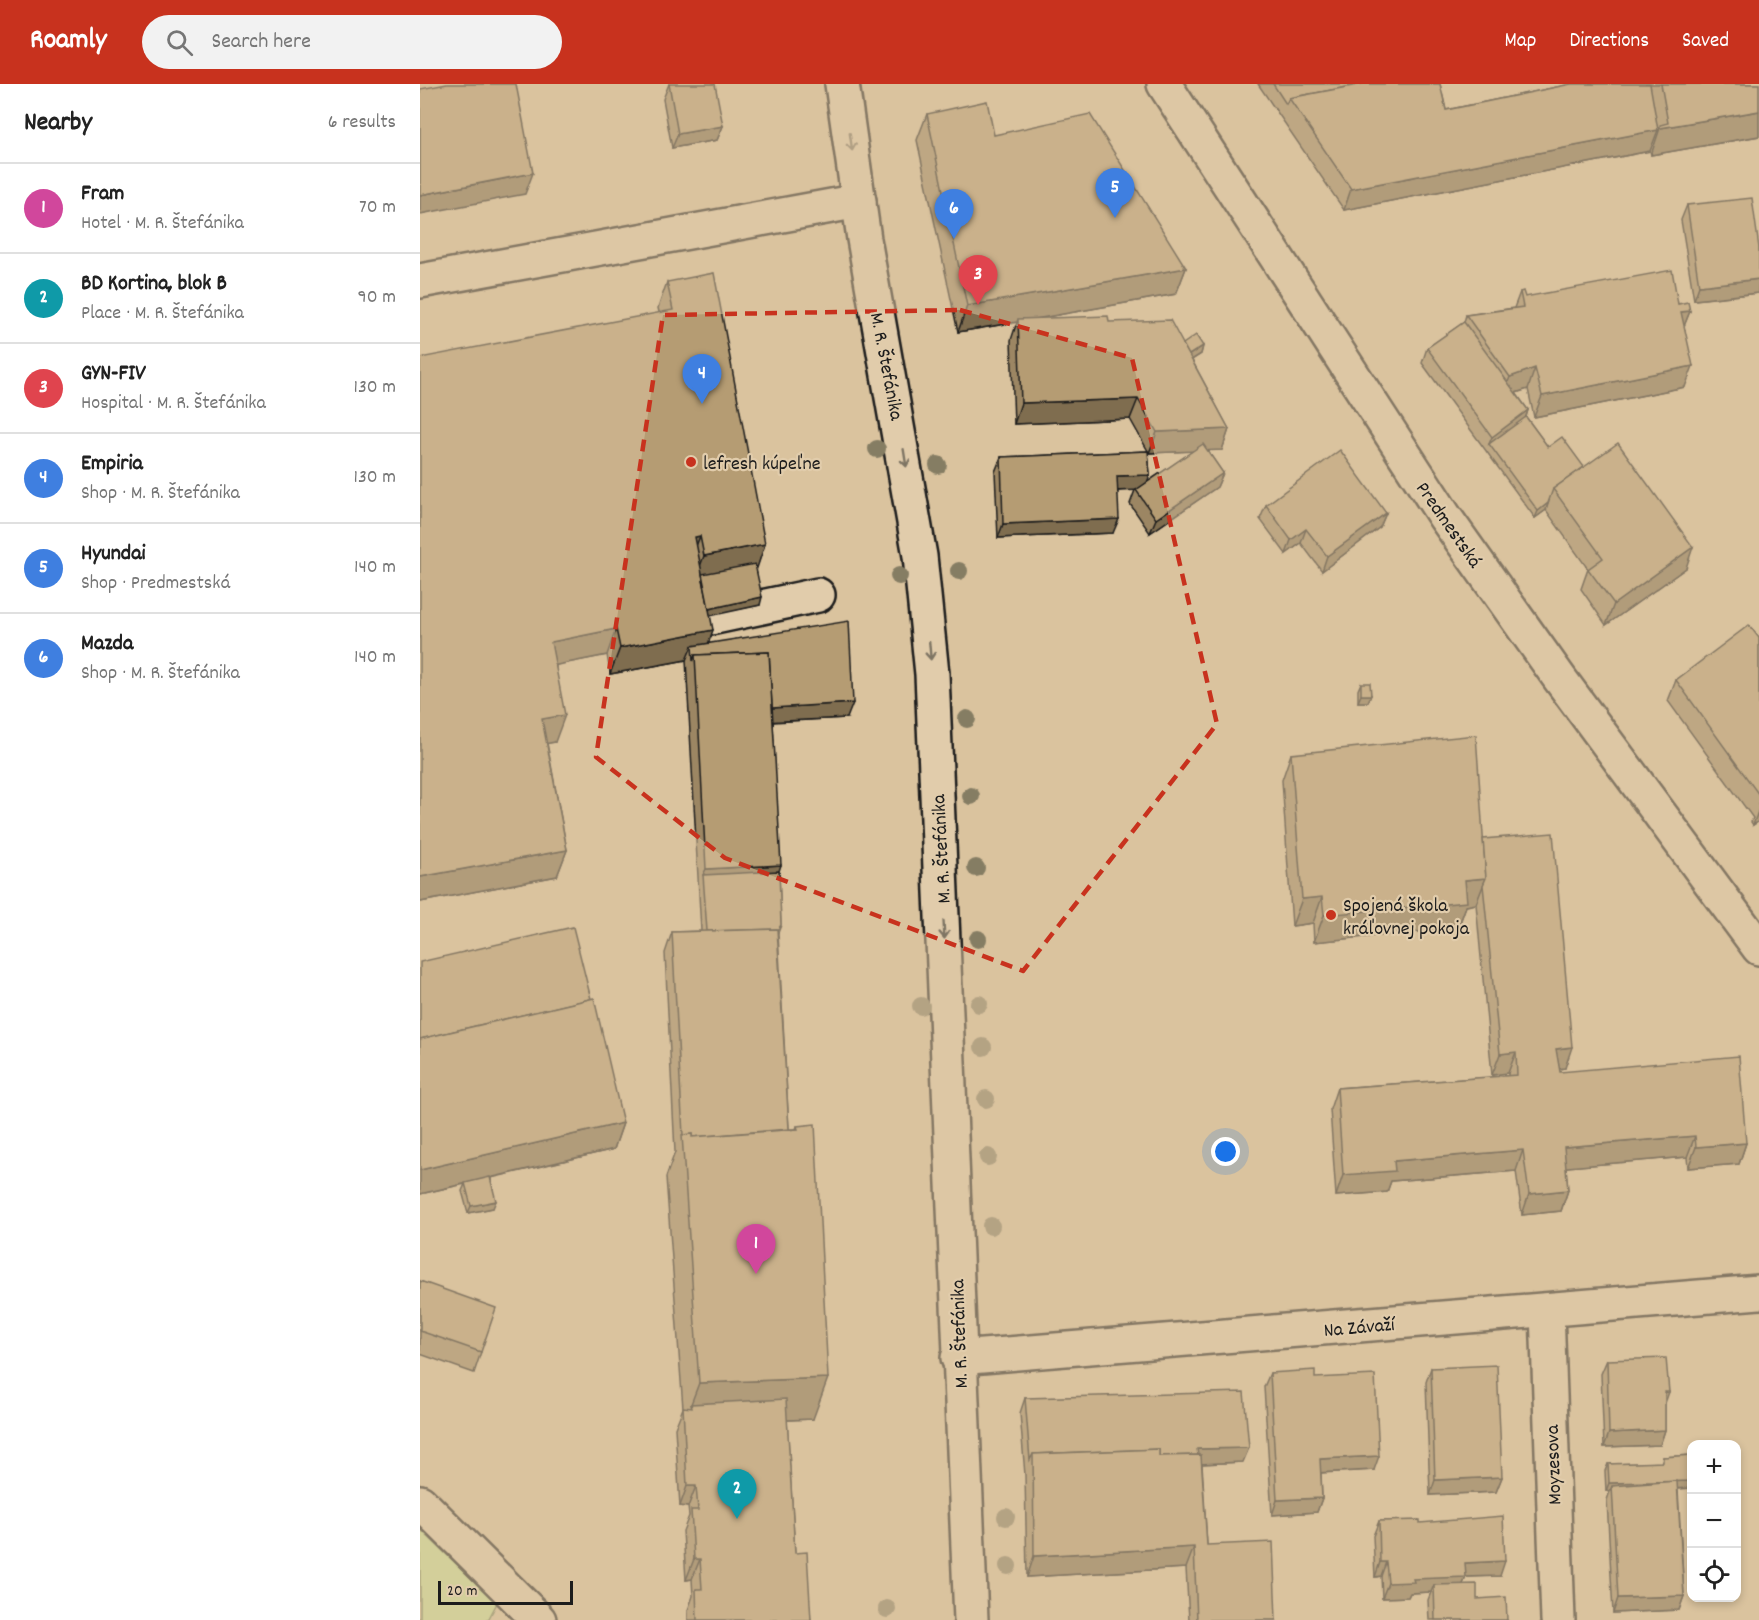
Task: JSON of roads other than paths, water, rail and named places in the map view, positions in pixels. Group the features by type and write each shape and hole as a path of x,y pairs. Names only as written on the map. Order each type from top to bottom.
{"street":[{"name":"M. R. Štefánika","path":"842,84 859,201 920,556 932,674 953,1143 958,1358 971,1620"},
{"name":"Predmestská","path":"1164,84 1444,517 1560,679 1759,948"},
{"path":"420,280 859,201"},
{"path":"701,620 818,595"},
{"name":"Na Závaží","path":"958,1358 1759,1292"},
{"name":"Moyzesova","path":"1546,1311 1558,1620"},
{"path":"420,1502 539,1620"}],"place":[{"name":"Hyundai","path":"1115,218"},
{"name":"Mazda","path":"954,239"},
{"name":"GYN-FIV","path":"978,305"},
{"name":"Empiria","path":"702,404"},
{"name":"lefresh kúpeľne","path":"691,462"},
{"name":"Spojená škola kráľovnej pokoja","path":"1331,915"},
{"name":"Fram","path":"756,1274"},
{"name":"BD Kortina, blok B","path":"737,1519"}]}
